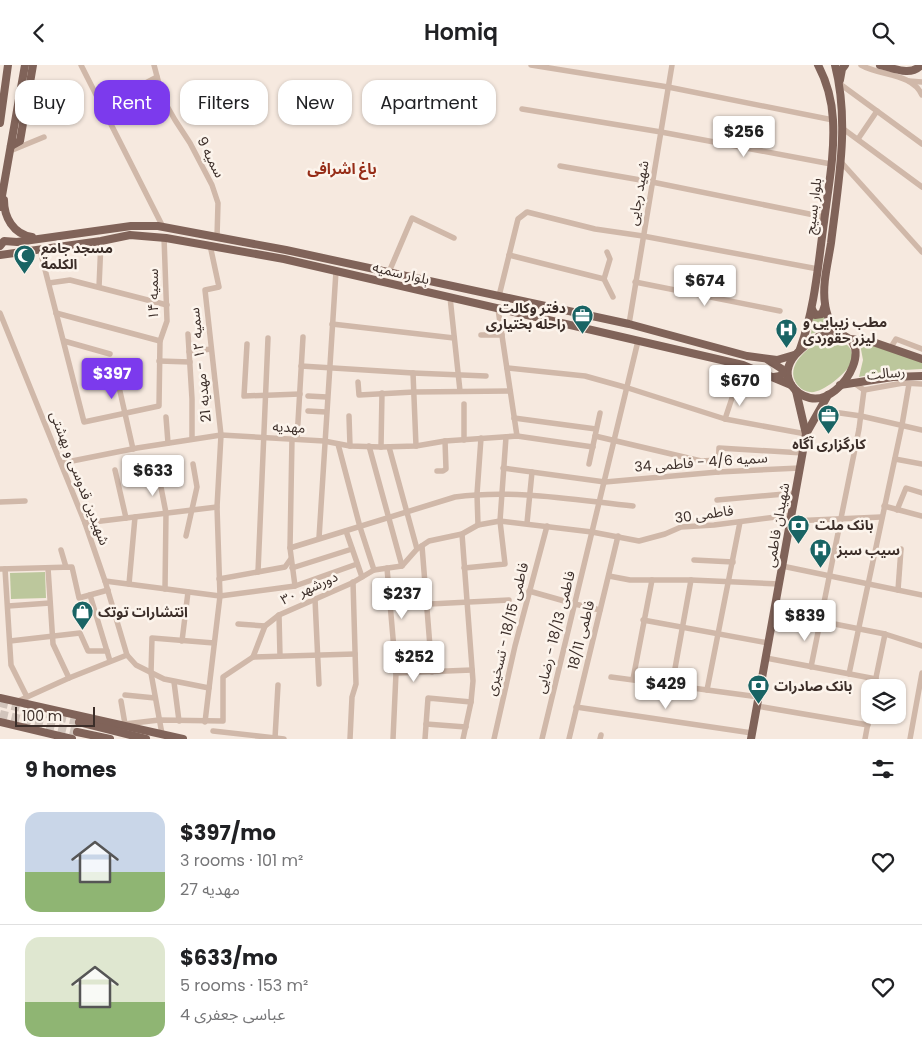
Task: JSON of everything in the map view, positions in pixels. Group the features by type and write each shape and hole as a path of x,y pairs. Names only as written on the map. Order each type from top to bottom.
{"main road":[{"path":"0,123 8,65"},
{"path":"0,207 25,65"},
{"path":"10,149 20,141 33,65"},
{"name":"بلوار بسیج","path":"797,352 808,329 812,309 831,164 833,120 828,91 818,65"},
{"name":"بلوار بسیج","path":"833,333 825,305 824,283 841,161 840,83 835,65"},
{"path":"840,83 842,69 845,65"},
{"path":"880,65 909,72 918,69 921,65"},
{"path":"4,187 4,204 12,226 23,235 38,238"},
{"name":"بلوار سمیه","path":"0,246 4,241 17,242 131,226 163,227 389,272 629,324 767,360 777,360 797,352"},
{"name":"بلوار سمیه","path":"1,254 40,250 130,235 164,237 284,259 743,365 774,377 793,388"},
{"path":"812,309 813,313 818,316 822,314 825,305"},
{"path":"806,434 787,374 790,362 797,352 823,334 840,333 850,339 870,341 922,359"},
{"path":"806,434 828,395 847,378 855,364 855,348 850,339"},
{"path":"767,360 782,369 783,373 780,376 774,377"},
{"path":"840,385 893,377 922,376"},
{"path":"793,388 802,395 814,399 828,395"},
{"name":"شهیدان فاطمی","path":"752,736 806,434"},
{"path":"2,699 183,739"},
{"path":"0,722 72,739"},
{"path":"79,722 146,739"},
{"path":"77,732 110,739"}],"street":[{"path":"81,65 94,90"},
{"name":"سمیه 9","path":"154,65 163,99 190,143 212,185 218,203 216,237"},
{"path":"531,65 668,87 833,120"},
{"name":"شهید رجایی","path":"629,324 672,65"},
{"path":"861,65 867,69 909,81 922,82"},
{"path":"151,80 157,77"},
{"path":"909,81 919,88 922,95"},
{"path":"840,83 922,144"},
{"path":"522,109 661,132 831,164"},
{"path":"858,139 877,111"},
{"path":"112,125 163,227"},
{"path":"842,128 922,187"},
{"path":"10,149 44,137"},
{"path":"841,161 922,252"},
{"path":"560,166 652,182 824,217"},
{"path":"499,296 518,219 527,212 595,229 644,236 818,269"},
{"path":"389,272 412,218 454,237"},
{"name":"سمیه ۱۴","path":"125,413 159,406 160,341 167,321 164,237"},
{"path":"98,287 101,241"},
{"name":"سمیه ۱۲ - مهدیه 21","path":"205,721 220,596 217,507 221,435 204,290 219,287 210,245"},
{"path":"40,250 84,421 125,413"},
{"path":"607,252 610,259 604,279 613,297"},
{"path":"509,255 604,279"},
{"path":"319,538 336,271"},
{"path":"48,283 70,280 167,305"},
{"path":"635,282 780,311"},
{"path":"450,297 460,391"},
{"path":"498,309 517,436"},
{"name":"شهیدین قدوسی و بهشتی","path":"0,313 62,463 105,581 127,655"},
{"path":"56,313 160,341"},
{"path":"332,325 454,339"},
{"path":"188,334 192,399 192,439"},
{"path":"481,335 502,335"},
{"path":"295,586 290,560 290,548 295,439 303,337"},
{"path":"258,573 268,338"},
{"path":"891,347 896,339 922,349"},
{"path":"64,341 110,354"},
{"name":"فاطمی 18/13 - رضایی","path":"542,739 638,341"},
{"path":"247,344 244,396 300,394"},
{"path":"189,352 211,349"},
{"path":"159,361 190,361"},
{"path":"301,366 413,373 486,375"},
{"path":"507,368 585,377 628,387 725,419 806,434"},
{"path":"413,373 416,446"},
{"path":"131,375 116,378 133,449"},
{"path":"358,382 358,395 414,392 510,391"},
{"name":"رسالت","path":"854,383 864,390 903,383 922,384"},
{"path":"849,674 909,384"},
{"path":"725,419 735,389"},
{"path":"811,667 861,416 864,390"},
{"path":"381,447 382,393"},
{"path":"308,396 327,397"},
{"path":"464,404 464,440"},
{"path":"819,409 861,416 922,430"},
{"path":"308,411 326,412"},
{"path":"589,464 600,413"},
{"path":"349,416 350,446"},
{"path":"166,417 168,443"},
{"path":"514,418 596,429"},
{"name":"مهدیه","path":"62,463 221,435 324,441 350,446 369,447 416,446 445,441 517,436 593,447"},
{"path":"595,436 701,461 718,460"},
{"path":"464,568 505,564 500,521 506,437"},
{"path":"478,525 476,494 481,438"},
{"path":"436,471 444,471 446,469 445,441"},
{"path":"338,444 374,571"},
{"path":"369,447 402,566"},
{"path":"389,447 419,548 432,672"},
{"path":"718,472 719,448 803,453"},
{"path":"894,459 922,464"},
{"path":"186,536 198,487 194,465"},
{"name":"سمیه 4/6 - فاطمی 34","path":"503,468 604,482 718,472 800,468"},
{"path":"115,470 126,518"},
{"path":"527,523 532,472"},
{"path":"159,477 166,513 165,589"},
{"path":"897,510 906,489 922,493"},
{"path":"717,500 796,493"},
{"path":"290,548 455,497 476,494 529,496 633,506"},
{"path":"0,502 25,501"},
{"path":"84,523 217,507"},
{"path":"884,507 922,516"},
{"path":"129,584 135,517"},
{"name":"فاطمی 30","path":"592,532 639,541 665,534 681,527 791,518 840,519 881,517"},
{"path":"402,566 419,548 429,541 462,534 478,525 500,521 592,532"},
{"path":"707,690 740,522"},
{"name":"فاطمی 18/15 - تسخیری","path":"494,739 529,591 547,526"},
{"path":"346,531 362,577"},
{"path":"462,534 473,681 471,702 463,739"},
{"name":"فاطمی 18/11","path":"569,739 618,536"},
{"path":"292,568 352,549"},
{"path":"898,590 901,549"},
{"path":"62,550 79,597 108,590"},
{"path":"219,579 285,567 290,560"},
{"path":"694,560 733,562"},
{"path":"105,581 220,596 295,586 357,564"},
{"name":"دورشهر ۳۰","path":"265,626 280,615 374,571 402,566"},
{"path":"782,566 922,595"},
{"path":"27,697 11,665 8,607 3,569 69,567"},
{"path":"48,568 53,644 69,678"},
{"path":"387,568 396,673 393,739"},
{"path":"608,576 630,580 691,580 779,584"},
{"path":"633,679 652,580"},
{"path":"672,685 691,580"},
{"path":"350,739 352,697 356,684 354,582"},
{"path":"529,591 600,610"},
{"path":"182,641 188,592"},
{"path":"90,595 110,661"},
{"path":"315,599 318,684"},
{"path":"390,606 509,600"},
{"path":"8,607 50,603"},
{"path":"774,612 885,634 922,646"},
{"path":"0,615 8,615"},
{"path":"280,615 280,657"},
{"path":"644,620 768,643"},
{"path":"238,624 265,626 253,657"},
{"path":"10,641 80,633 88,651 107,651"},
{"path":"766,658 876,679 885,634"},
{"path":"162,734 151,673 152,638 214,643"},
{"path":"121,701 125,724 160,720 223,721 223,677 253,657 355,654"},
{"path":"16,702 127,655 136,665 151,673 174,682 209,688"},
{"path":"396,673 472,670"},
{"path":"910,739 922,673"},
{"path":"611,677 759,697"},
{"path":"174,682 179,721"},
{"path":"275,738 278,685"},
{"path":"125,695 155,698"},
{"path":"426,739 428,698 471,702"},
{"path":"757,705 868,725 865,739"},
{"path":"576,707 752,736"},
{"path":"212,739 214,722"},
{"path":"426,723 466,727"},
{"path":"213,731 284,739"}],"green space":[{"path":"825,314 830,327 811,334 813,317 820,318"},
{"path":"829,337 844,342 851,349 852,359 850,365 826,387 815,392 805,391 795,381 794,367 803,354"},
{"path":"863,342 922,362 922,369 886,371 859,377 863,360 860,344"},
{"path":"45,572 46,598 11,599 10,573"}],"tunnel":[{"path":"0,703 79,722"},
{"path":"0,714 77,732"}],"place":[{"name":"مسجد جامع الکلمة","path":"25,275"},
{"name":"دفتر وکالت راحله بختیاری","path":"582,335"},
{"name":"مطب زیبایی و لیزر حقوردی","path":"787,349"},
{"name":"کارگزاری آگاه","path":"829,435"},
{"name":"بانک ملت","path":"799,544"},
{"name":"سیب سبز","path":"821,569"},
{"name":"انتشارات توتک","path":"82,631"},
{"name":"بانک صادرات","path":"758,705"}],"district":[{"name":"باغ اشرافی","path":"342,168"}]}
